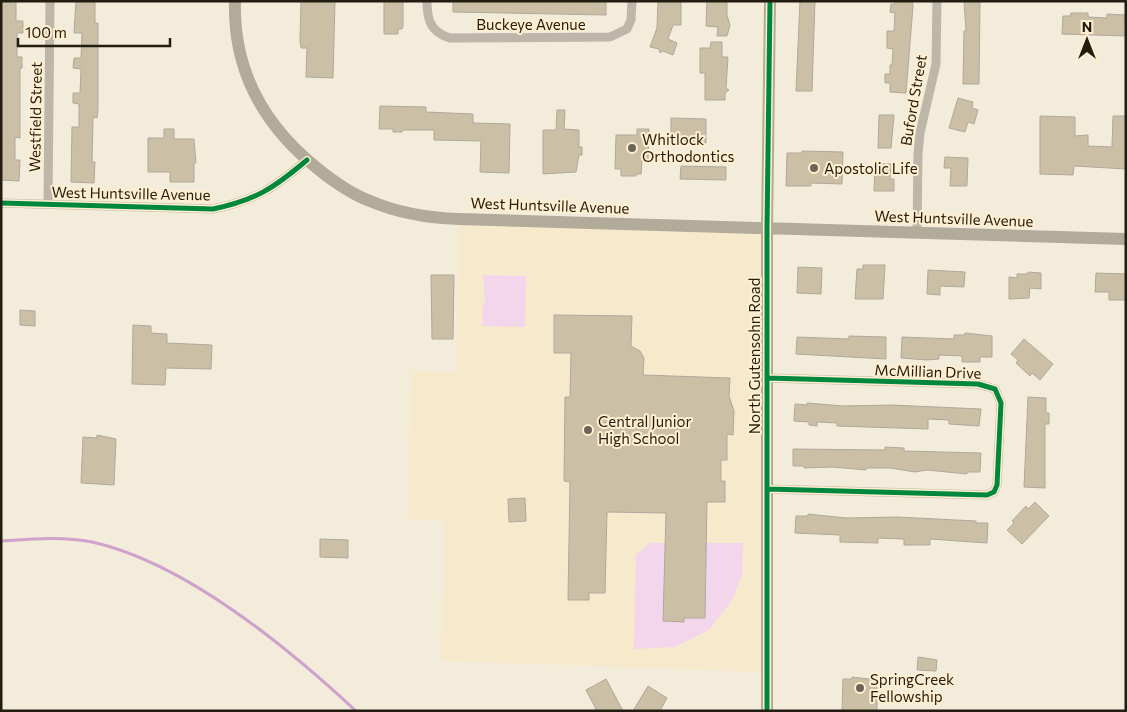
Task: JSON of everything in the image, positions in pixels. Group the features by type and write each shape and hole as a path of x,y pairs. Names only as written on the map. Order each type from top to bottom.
{"main road":[{"path":"235,1 234,24 243,66 260,106 280,134 306,160"},
{"name":"North Gutensohn Road","path":"767,711 767,228 770,1"},
{"name":"West Huntsville Avenue","path":"306,160 333,181 368,201 408,214 468,219 1126,239"}],"street":[{"name":"Westfield Street","path":"48,204 50,1"},
{"name":"Buckeye Avenue","path":"427,1 427,14 434,30 450,38 610,37 627,29 632,1"},
{"name":"Buford Street","path":"917,233 918,154 920,133 936,64 937,1"},
{"name":"West Huntsville Avenue","path":"1,203 213,209 236,204 258,196 279,184 306,160"},
{"name":"McMillian Drive","path":"767,378 978,384 995,389 1000,403 997,485 994,492 987,495 767,489"}],"shaded area":[{"name":"Central Junior High School","path":"459,219 767,229 767,672 441,661 445,521 408,518 411,371 456,372"},
{"path":"483,275 526,276 525,327 482,326 483,303 485,303"},
{"path":"650,543 743,543 742,574 732,600 709,630 675,647 634,649 636,555"}],"building":[{"path":"1,1 16,1 16,21 23,21 23,33 17,33 17,57 22,57 22,68 20,68 20,138 15,137 15,160 20,160 19,181 1,180"},
{"path":"76,1 95,1 95,23 98,23 98,109 97,118 93,117 92,162 95,162 94,183 71,182 72,127 79,127 79,104 73,103 73,93 80,93 81,69 73,68 74,58 81,58 82,33 74,33"},
{"path":"301,1 335,1 333,78 306,77 307,48 301,48 300,41"},
{"path":"384,1 403,1 403,26 402,29 398,29 398,34 384,34"},
{"path":"453,1 606,1 606,15 453,12"},
{"path":"658,1 681,1 681,25 673,25 668,39 677,43 673,55 663,51 660,53 659,49 650,47 657,28"},
{"path":"707,1 727,1 727,15 730,25 727,36 717,36 718,27 706,26"},
{"path":"800,1 815,1 812,91 796,91"},
{"path":"895,1 912,1 913,6 906,93 890,92 890,83 885,83 885,74 890,74 890,65 892,65 893,49 887,48 887,31 894,31 895,13 890,12 891,4 895,4"},
{"path":"964,1 980,1 979,84 963,84 964,31 966,31"},
{"path":"1071,13 1088,13 1088,17 1107,18 1107,14 1125,15 1126,36 1062,34 1063,16 1070,16"},
{"path":"711,42 722,42 722,57 728,57 726,88 729,90 725,93 725,100 705,100 705,73 700,73 700,48 710,48"},
{"path":"958,98 973,102 972,108 978,110 974,124 968,122 965,132 949,128"},
{"path":"380,106 426,107 426,112 473,114 473,123 510,124 509,173 480,172 481,141 434,140 434,130 403,130 402,132 393,132 393,129 379,129"},
{"path":"557,110 565,110 564,129 579,130 579,147 582,147 582,155 579,155 576,172 543,174 543,130 556,130"},
{"path":"879,115 894,115 891,148 878,148"},
{"path":"1040,116 1075,117 1075,136 1088,135 1088,146 1112,147 1113,116 1126,116 1126,169 1074,166 1073,175 1040,174"},
{"path":"671,118 706,119 706,143 671,142"},
{"path":"164,129 174,129 174,139 194,139 196,163 194,163 194,182 170,182 170,172 148,172 148,138 164,138"},
{"name":"Whitlock Orthodontics","path":"637,129 649,129 648,161 642,161 641,174 621,176 621,169 615,169 616,135 637,135"},
{"name":"Apostolic Life","path":"802,151 843,152 842,184 811,183 811,186 786,186 787,153 802,153"},
{"path":"945,157 968,158 967,186 950,186 951,168 944,168"},
{"path":"875,164 891,164 890,179 894,179 894,191 874,191"},
{"path":"681,166 726,167 726,180 680,179"},
{"path":"863,265 885,265 883,299 855,299 857,269 863,269"},
{"path":"798,267 822,268 821,294 797,293"},
{"path":"928,270 965,272 964,287 940,286 940,295 927,294"},
{"path":"1028,272 1041,273 1041,289 1030,288 1029,298 1009,299 1009,277 1017,278 1017,274 1028,274"},
{"path":"1096,273 1126,274 1126,300 1109,300 1109,292 1095,292"},
{"path":"431,275 454,275 453,339 432,339"},
{"path":"20,310 35,311 35,326 20,325"},
{"path":"554,315 632,316 631,346 640,351 644,358 643,375 730,378 729,396 734,411 733,435 727,434 727,460 721,460 721,481 725,481 725,502 707,502 705,618 684,618 684,622 663,621 666,513 607,512 605,593 589,593 589,600 568,600 570,482 564,481 565,397 570,397 571,353 554,353"},
{"path":"133,325 151,326 151,333 167,334 167,343 212,345 211,369 166,368 165,385 132,384"},
{"path":"965,333 992,336 992,357 980,357 980,362 962,362 962,356 939,355 939,359 927,360 901,358 902,337 954,339 954,335 965,335"},
{"path":"849,336 886,337 886,359 796,354 797,337 849,339"},
{"path":"1024,339 1053,364 1040,380 1032,373 1030,376 1016,363 1018,360 1011,354"},
{"path":"1028,397 1046,398 1046,413 1049,413 1049,424 1045,424 1045,488 1024,487"},
{"path":"807,403 843,406 891,405 981,409 979,426 949,424 949,420 928,419 928,429 837,426 837,423 817,422 817,426 809,425 809,422 794,421 795,404 807,405"},
{"path":"97,435 116,439 114,485 81,483 83,437 97,438"},
{"path":"885,447 904,448 904,451 981,453 980,472 967,472 967,474 927,470 915,472 890,468 866,468 866,470 793,466 793,449 885,450"},
{"path":"525,498 526,521 509,522 508,499"},
{"path":"1035,502 1049,516 1022,544 1007,530 1014,523 1012,521 1026,506 1028,509"},
{"path":"808,514 846,518 897,517 976,521 976,523 988,523 987,543 930,539 930,545 904,545 904,539 878,538 878,543 840,542 840,535 795,533 796,516 808,516"},
{"path":"320,539 348,540 348,558 320,557"},
{"path":"918,657 937,660 936,671 917,670"},
{"name":"SpringCreek Fellowship","path":"852,677 877,680 877,711 842,711 843,679 852,679"},
{"path":"606,679 623,711 597,711 586,690"},
{"path":"648,686 667,698 660,711 633,711"}],"waterway":[{"path":"1,541 35,539 81,540 128,553 163,568 199,588 267,635 356,711"}],"cycle path":[{"path":"767,711 767,229 770,1"},
{"path":"1,203 213,209 264,192 307,160"},
{"path":"767,378 978,384 995,389 1001,403 997,485 994,492 987,495 767,489"}],"place":[{"name":"Whitlock Orthodontics","path":"632,148"},
{"name":"Apostolic Life","path":"814,168"},
{"name":"Central Junior High School","path":"588,430"},
{"name":"SpringCreek Fellowship","path":"860,688"}]}
